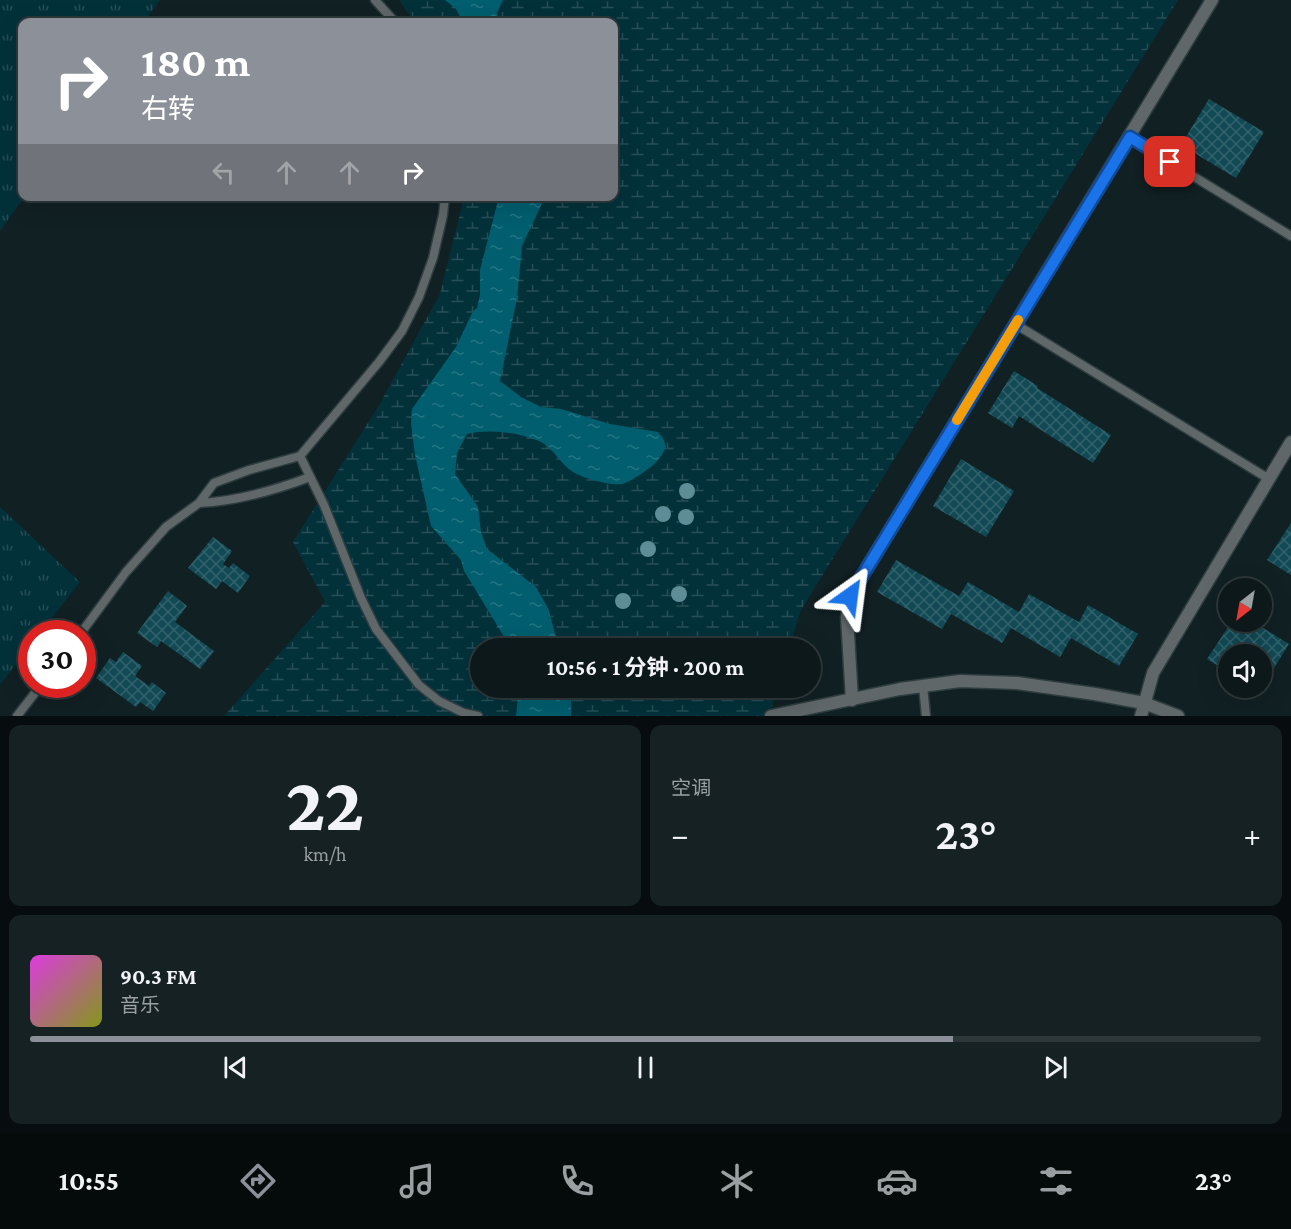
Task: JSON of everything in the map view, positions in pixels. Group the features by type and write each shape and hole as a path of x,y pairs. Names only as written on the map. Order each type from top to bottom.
{"street":[{"path":"852,700 847,617 850,596 1212,0"},
{"path":"1141,716 1153,673 1291,442"},
{"path":"771,716 922,686 960,681 1017,683 1144,703 1178,716"}],"lane":[{"path":"375,0 391,18"},
{"path":"1130,137 1291,236"},
{"path":"91,620 126,572 166,527 199,503 214,483 249,470 300,456 402,331 419,297 433,258 444,201"},
{"path":"1015,324 1269,479"},
{"path":"300,456 324,505 360,598 376,629 419,685 438,701 464,713 478,716"},
{"path":"199,503 228,502 277,490 310,477"},
{"path":"922,686 926,716"},
{"path":"17,716 31,698"}],"green space":[{"path":"0,0 160,0 147,18 18,18 18,201 21,201 0,231"},
{"path":"399,0 1178,0 801,610 792,638 470,638 470,698 775,698 769,716 224,716 325,602 293,542 378,407 440,294 463,201 618,201 618,18 411,18"},
{"path":"0,507 80,582 50,620 18,620 18,661 0,685"}],"water":[{"path":"445,0 503,0 497,13 498,18 461,18 456,9"},
{"path":"498,201 543,201 522,246 517,298 500,381 521,397 541,407 561,409 610,424 658,432 666,447 659,459 640,475 622,484 611,484 568,469 544,444 531,438 494,432 467,434 457,453 455,474 478,507 481,532 487,549 536,587 548,608 556,638 505,638 464,571 461,560 431,526 415,455 411,423 412,409 456,347 473,311 477,308 480,295 480,270"},
{"path":"518,698 571,698 571,716 516,716"}],"building":[{"path":"1209,99 1264,132 1236,178 1181,145"},
{"path":"1014,371 1111,435 1093,463 1019,416 1012,428 988,413"},
{"path":"961,459 1014,491 986,537 933,506"},
{"path":"1291,523 1291,575 1267,560"},
{"path":"213,537 232,551 223,564 229,568 233,563 250,576 238,593 222,581 216,589 188,568"},
{"path":"896,560 959,596 968,582 1019,612 1029,594 1079,622 1088,605 1138,634 1119,666 1071,638 1060,657 1011,628 1002,643 951,614 942,629 877,592"},
{"path":"168,591 187,606 175,622 214,651 200,669 161,641 157,647 137,633"},
{"path":"1225,632 1270,632 1289,644 1272,671 1272,644 1218,644 1218,666 1207,659"},
{"path":"123,652 142,666 135,676 149,686 152,682 166,693 153,711 140,702 136,707 96,678 110,658 116,662"}],"slow traffic":[{"path":"957,420 1018,320"}],"route":[{"path":"850,596 1130,137 1170,162"}]}
